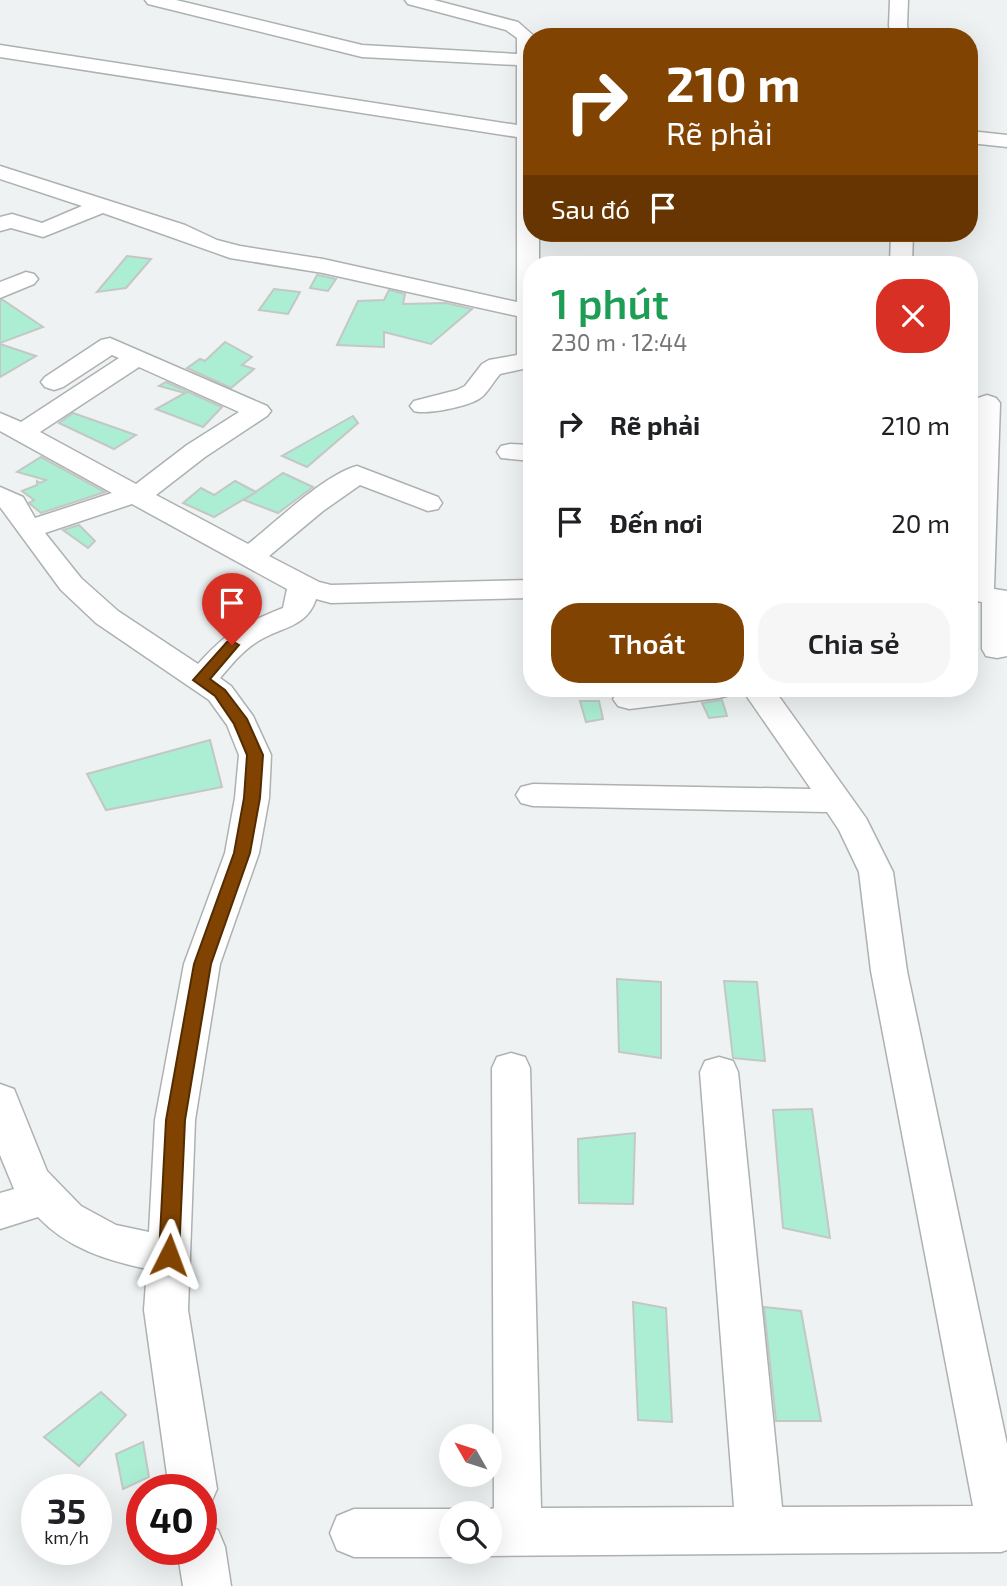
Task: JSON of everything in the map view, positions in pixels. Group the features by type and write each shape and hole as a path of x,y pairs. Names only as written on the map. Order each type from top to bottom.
{"street":[{"path":"154,0 362,51 523,60"},
{"path":"414,0 512,26 523,34"},
{"path":"899,0 899,28"},
{"path":"0,51 523,132"},
{"path":"978,139 1007,141"},
{"path":"0,172 177,230 209,245 238,253 323,266 523,310"},
{"path":"0,224 12,221 43,230 103,205"},
{"path":"0,291 26,279"},
{"path":"28,529 135,496 258,411 110,345 54,382"},
{"path":"10,427 138,357"},
{"path":"423,406 467,396 491,369 498,365 523,361"},
{"path":"988,403 988,596 997,649"},
{"path":"10,427 250,557 300,597 523,589"},
{"path":"250,557 313,505 357,474 428,503"},
{"path":"0,495 13,503 28,529 71,584 107,617 220,693 234,713 255,755 252,798 242,853 202,964 175,1120 166,1310 191,1474"},
{"path":"201,680 232,645 251,632 283,620 300,597"},
{"path":"629,699 645,697"},
{"path":"512,1068 504,1532 1001,1529 889,971 876,872 854,826 763,697"},
{"path":"533,794 836,801"},
{"path":"719,1072 760,1530"},
{"path":"0,1100 30,1181 66,1219 108,1242 169,1255"},
{"path":"0,1211 46,1197"},
{"path":"354,1533 439,1533"},
{"path":"204,1565 207,1586"}],"building":[{"path":"127,256 151,259 126,288 97,292"},
{"path":"317,275 336,279 328,291 310,288"},
{"path":"274,289 300,292 288,314 259,310"},
{"path":"389,290 405,294 403,304 446,303 472,309 431,344 384,332 384,347 337,345 358,301 384,300"},
{"path":"0,300 3,300 43,327 0,343"},
{"path":"225,342 252,357 242,365 254,369 231,388 187,368 200,359 205,361"},
{"path":"0,344 36,356 0,377"},
{"path":"166,382 222,407 203,427 156,409 185,393 159,386"},
{"path":"73,413 136,435 114,449 59,423"},
{"path":"353,416 358,423 307,467 282,456"},
{"path":"41,457 105,492 41,513 29,503 34,500 22,491 37,485 37,481 40,483 46,480 17,472"},
{"path":"283,473 313,487 278,513 244,500"},
{"path":"235,481 256,492 214,517 183,503 201,488 214,495"},
{"path":"79,525 95,541 88,548 63,530"},
{"path":"722,700 727,716 709,718 702,703"},
{"path":"580,701 599,701 603,719 586,722"},
{"path":"210,740 222,787 106,810 87,774"},
{"path":"617,979 661,982 661,1058 619,1052"},
{"path":"724,981 757,982 765,1061 733,1058"},
{"path":"812,1109 830,1238 783,1228 773,1110"},
{"path":"635,1133 633,1204 579,1203 578,1139"},
{"path":"633,1302 666,1308 672,1422 638,1420"},
{"path":"764,1307 801,1311 821,1421 776,1421"},
{"path":"101,1392 126,1415 79,1466 44,1437"},
{"path":"143,1442 148,1474 126,1474 126,1488 123,1489 116,1454"}],"route":[{"path":"169,1255 175,1120 202,964 242,853 252,798 255,755 242,723 220,693 201,680 232,645"}]}
